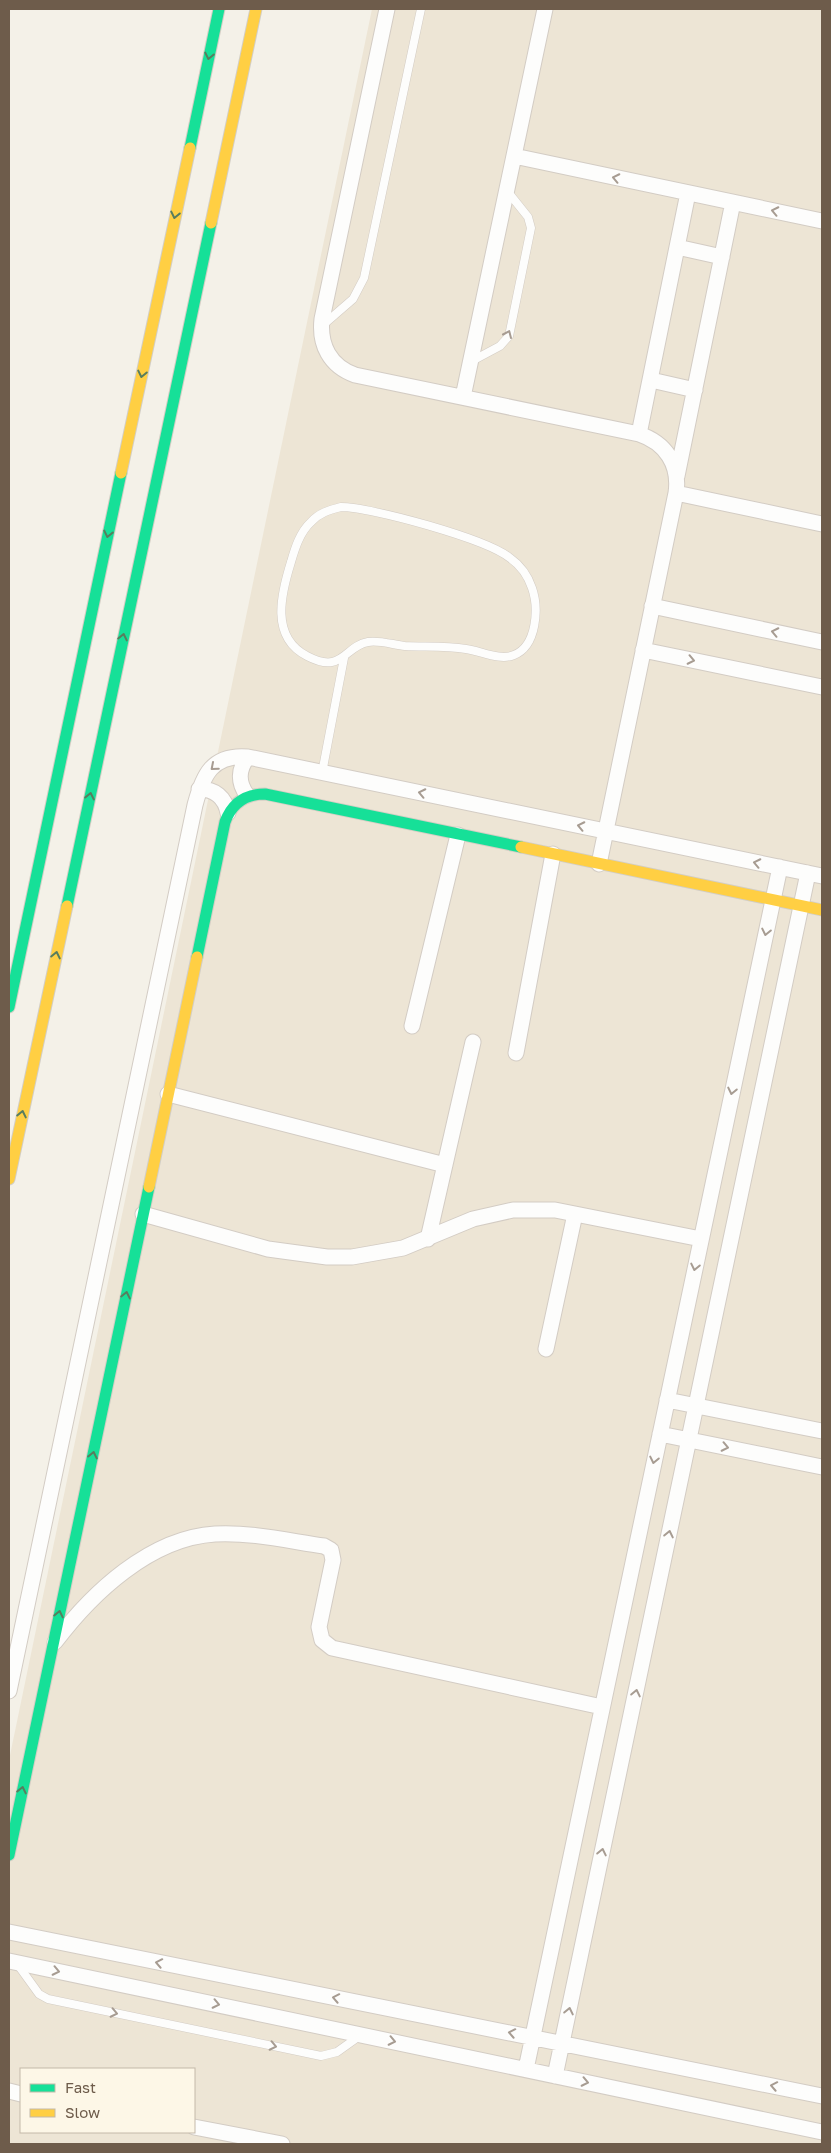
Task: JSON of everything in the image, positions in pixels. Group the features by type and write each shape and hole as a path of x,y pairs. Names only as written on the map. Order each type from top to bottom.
{"street":[{"path":"9,1007 219,9"},
{"path":"9,1179 256,9"},
{"path":"387,9 321,326 327,353 339,367 347,372 640,434 654,440 665,450 671,458 677,477"},
{"path":"463,397 545,9"},
{"path":"514,156 822,221"},
{"path":"640,434 688,193"},
{"path":"599,864 676,493 677,477 733,202"},
{"path":"677,247 722,257"},
{"path":"650,380 695,390"},
{"path":"676,493 822,524"},
{"path":"652,606 822,642"},
{"path":"644,650 822,687"},
{"path":"247,795 243,790 240,776 248,757"},
{"path":"9,1691 199,789 207,773 220,762 230,758 248,757 815,875 801,906 555,2076"},
{"path":"9,1855 228,813 219,795 213,791 199,789"},
{"path":"228,813 239,800 247,795 265,794 822,910"},
{"path":"412,1026 458,834"},
{"path":"516,1053 553,854"},
{"path":"526,2069 780,867"},
{"path":"428,1239 473,1042"},
{"path":"168,1094 445,1165"},
{"path":"143,1214 268,1249 307,1256 352,1257 378,1253 428,1239 467,1221 493,1213 534,1209 575,1214 701,1239"},
{"path":"546,1349 575,1214"},
{"path":"667,1400 822,1431"},
{"path":"660,1434 822,1467"},
{"path":"53,1646 84,1608 120,1576 140,1562 184,1539 215,1534 246,1535 324,1546 331,1550 333,1560 319,1628 322,1640 332,1648 602,1707"},
{"path":"9,1932 822,2096"},
{"path":"11,1962 822,2132"},
{"path":"195,2127 282,2144"}],"lane":[{"path":"321,326 353,299 362,285 421,9"},
{"path":"471,362 500,346 511,330 531,228 528,217 507,190"},
{"path":"322,772 344,658 354,648 370,642 461,648 498,656 513,655 525,647 534,624 536,605 532,587 519,566 508,556 482,543 436,528 367,510 352,507 330,510 320,514 303,530 285,582 280,616 282,626 291,644 306,656 326,662 344,658"},
{"path":"11,1962 27,1975 39,1994 48,1998 264,2044 327,2056 338,2052 349,2042 362,2035"}],"shaded area":[{"path":"372,9 822,9 822,2144 9,2144 9,1760"}],"traffic: fast":[{"path":"190,148 219,9"},
{"path":"67,906 211,223"},
{"path":"9,1007 121,473"},
{"path":"197,957 225,822 235,805 245,798 265,794 521,847"},
{"path":"9,1855 149,1187"}],"traffic: slow":[{"path":"211,223 256,9"},
{"path":"121,473 190,148"},
{"path":"521,847 822,910"},
{"path":"9,1179 67,906"},
{"path":"149,1187 197,957"}]}
